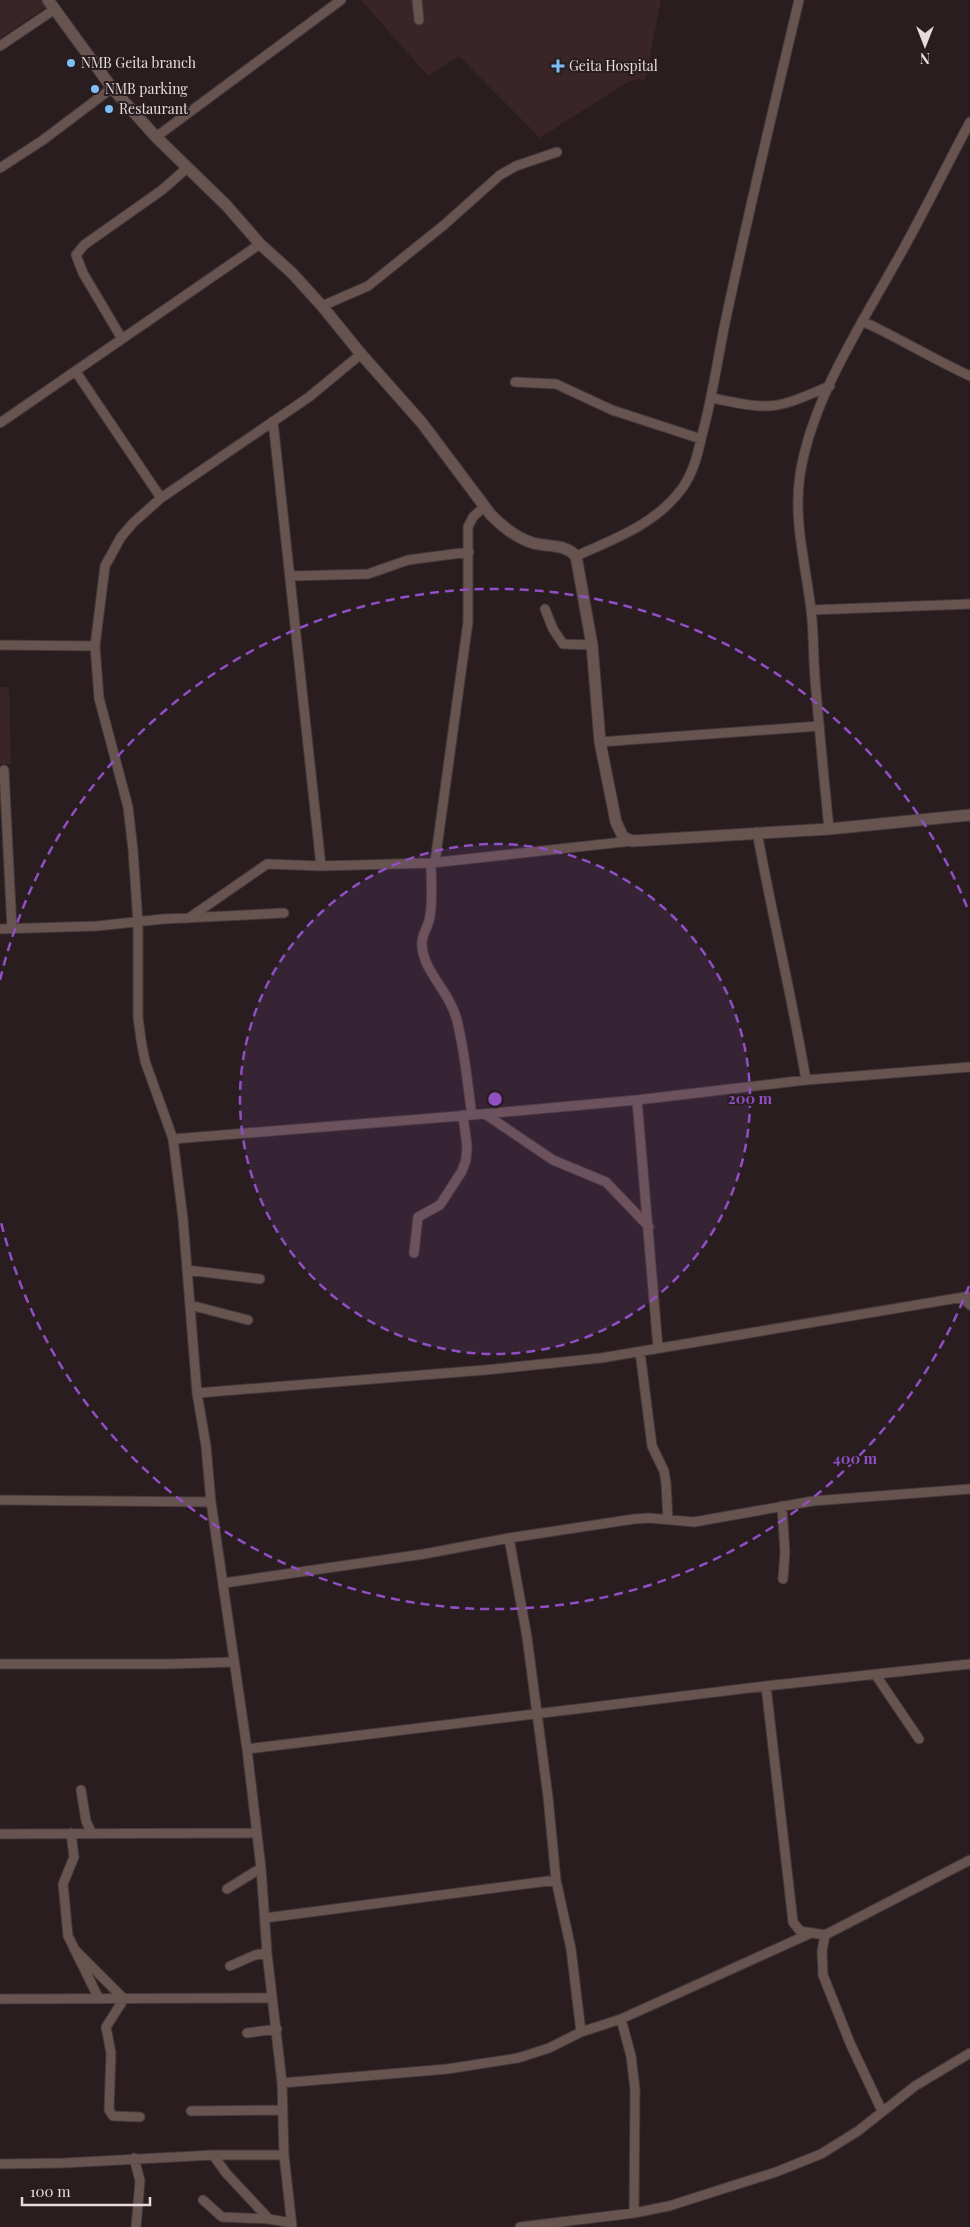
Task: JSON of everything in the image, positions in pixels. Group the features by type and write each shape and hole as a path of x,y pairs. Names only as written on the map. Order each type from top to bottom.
{"street":[{"path":"156,137 342,0"},
{"path":"417,0 418,20"},
{"path":"576,556 617,538 649,520 668,504 689,478 695,464 712,398 747,218 799,0"},
{"path":"0,46 51,5 112,88 156,137 226,205 260,244 292,273 322,306 361,354 422,423 457,467 484,507 502,526 522,539 533,543 565,548 576,556 592,645 600,742 616,822 623,836 632,841"},
{"path":"0,168 43,140 112,88"},
{"path":"829,829 818,726 811,610 800,535 800,477 804,453 816,413 862,321 894,267 970,122"},
{"path":"322,306 368,286 500,175 516,166 557,152"},
{"path":"122,338 83,273 76,255 84,245 162,190 187,168"},
{"path":"0,422 76,372 122,338 260,244"},
{"path":"862,321 902,339 970,376"},
{"path":"203,2200 222,2216 269,2219 291,2225 284,2155 282,2083 267,1952 261,1868 247,1749 211,1502 206,1446 197,1394 183,1219 173,1138 145,1061 141,1040 138,1017 138,923 128,807 99,698 95,646 102,583 106,566 112,550 133,523 161,498 309,397 361,354"},
{"path":"76,372 161,498"},
{"path":"515,382 556,384 612,410 701,439"},
{"path":"712,398 770,406 802,397 830,386"},
{"path":"273,421 321,866"},
{"path":"414,1253 418,1217 440,1205 456,1183 464,1166 466,1146 468,1115 456,1017 449,997 431,972 422,946 423,933 430,920 433,862 468,622 470,521 484,507"},
{"path":"291,576 368,574 408,560 469,552"},
{"path":"811,610 970,604"},
{"path":"545,609 553,629 563,644 592,645"},
{"path":"0,645 95,646"},
{"path":"600,742 818,726"},
{"path":"4,770 12,929"},
{"path":"189,918 267,864 321,866 433,862 632,841 829,829 970,815"},
{"path":"757,832 781,956 796,1016 806,1080"},
{"path":"0,929 138,923 189,918 284,913"},
{"path":"173,1138 485,1114 637,1100 806,1080 970,1067"},
{"path":"637,1100 658,1348"},
{"path":"485,1114 560,1164 606,1182 649,1227"},
{"path":"186,1270 260,1279"},
{"path":"197,1394 514,1368 640,1352 967,1297 970,1305"},
{"path":"190,1305 248,1320"},
{"path":"640,1352 652,1446 664,1471 666,1482 668,1520"},
{"path":"224,1583 424,1554 509,1538 634,1519 694,1522 782,1506 841,1498 970,1489"},
{"path":"0,1500 211,1502"},
{"path":"782,1506 785,1552 783,1579"},
{"path":"509,1538 538,1712 556,1880 571,1949 581,2032"},
{"path":"0,1664 234,1662"},
{"path":"247,1749 538,1712 970,1664"},
{"path":"875,1674 919,1738"},
{"path":"766,1686 794,1922 800,1931 809,1934 825,1935 970,1860"},
{"path":"81,1790 86,1821 92,1834"},
{"path":"71,1833 74,1857 63,1884 68,1936 99,1999"},
{"path":"0,1834 257,1833"},
{"path":"227,1889 261,1868"},
{"path":"265,1918 556,1880"},
{"path":"282,2083 447,2069 518,2058 549,2048 581,2032 622,2019 809,1934"},
{"path":"825,1935 822,1951 823,1976 850,2043 882,2111"},
{"path":"74,1949 124,1999"},
{"path":"230,1966 255,1954 267,1952"},
{"path":"0,1999 272,1998"},
{"path":"124,1999 106,2027 110,2054 109,2110 113,2116 140,2118"},
{"path":"622,2019 631,2056 635,2089 634,2213"},
{"path":"247,2033 277,2029"},
{"path":"520,2227 634,2213 669,2206 799,2163 828,2149 858,2130 915,2086 970,2053"},
{"path":"191,2111 282,2110"},
{"path":"0,2164 64,2163 213,2155 284,2155"},
{"path":"213,2155 226,2173 269,2219"},
{"path":"134,2158 140,2181 136,2227"}],"shaded area":[{"path":"0,0 43,0 47,6 0,38"},
{"name":"Geita Hospital","path":"361,0 661,0 645,81 639,79 626,83 540,138 459,56 428,76"},
{"path":"0,687 9,687 11,764 0,764"}],"place":[{"name":"NMB Geita branch","path":"71,63"},
{"name":"Geita Hospital","path":"558,66"},
{"name":"NMB parking","path":"95,89"},
{"name":"Restaurant","path":"109,109"}]}
